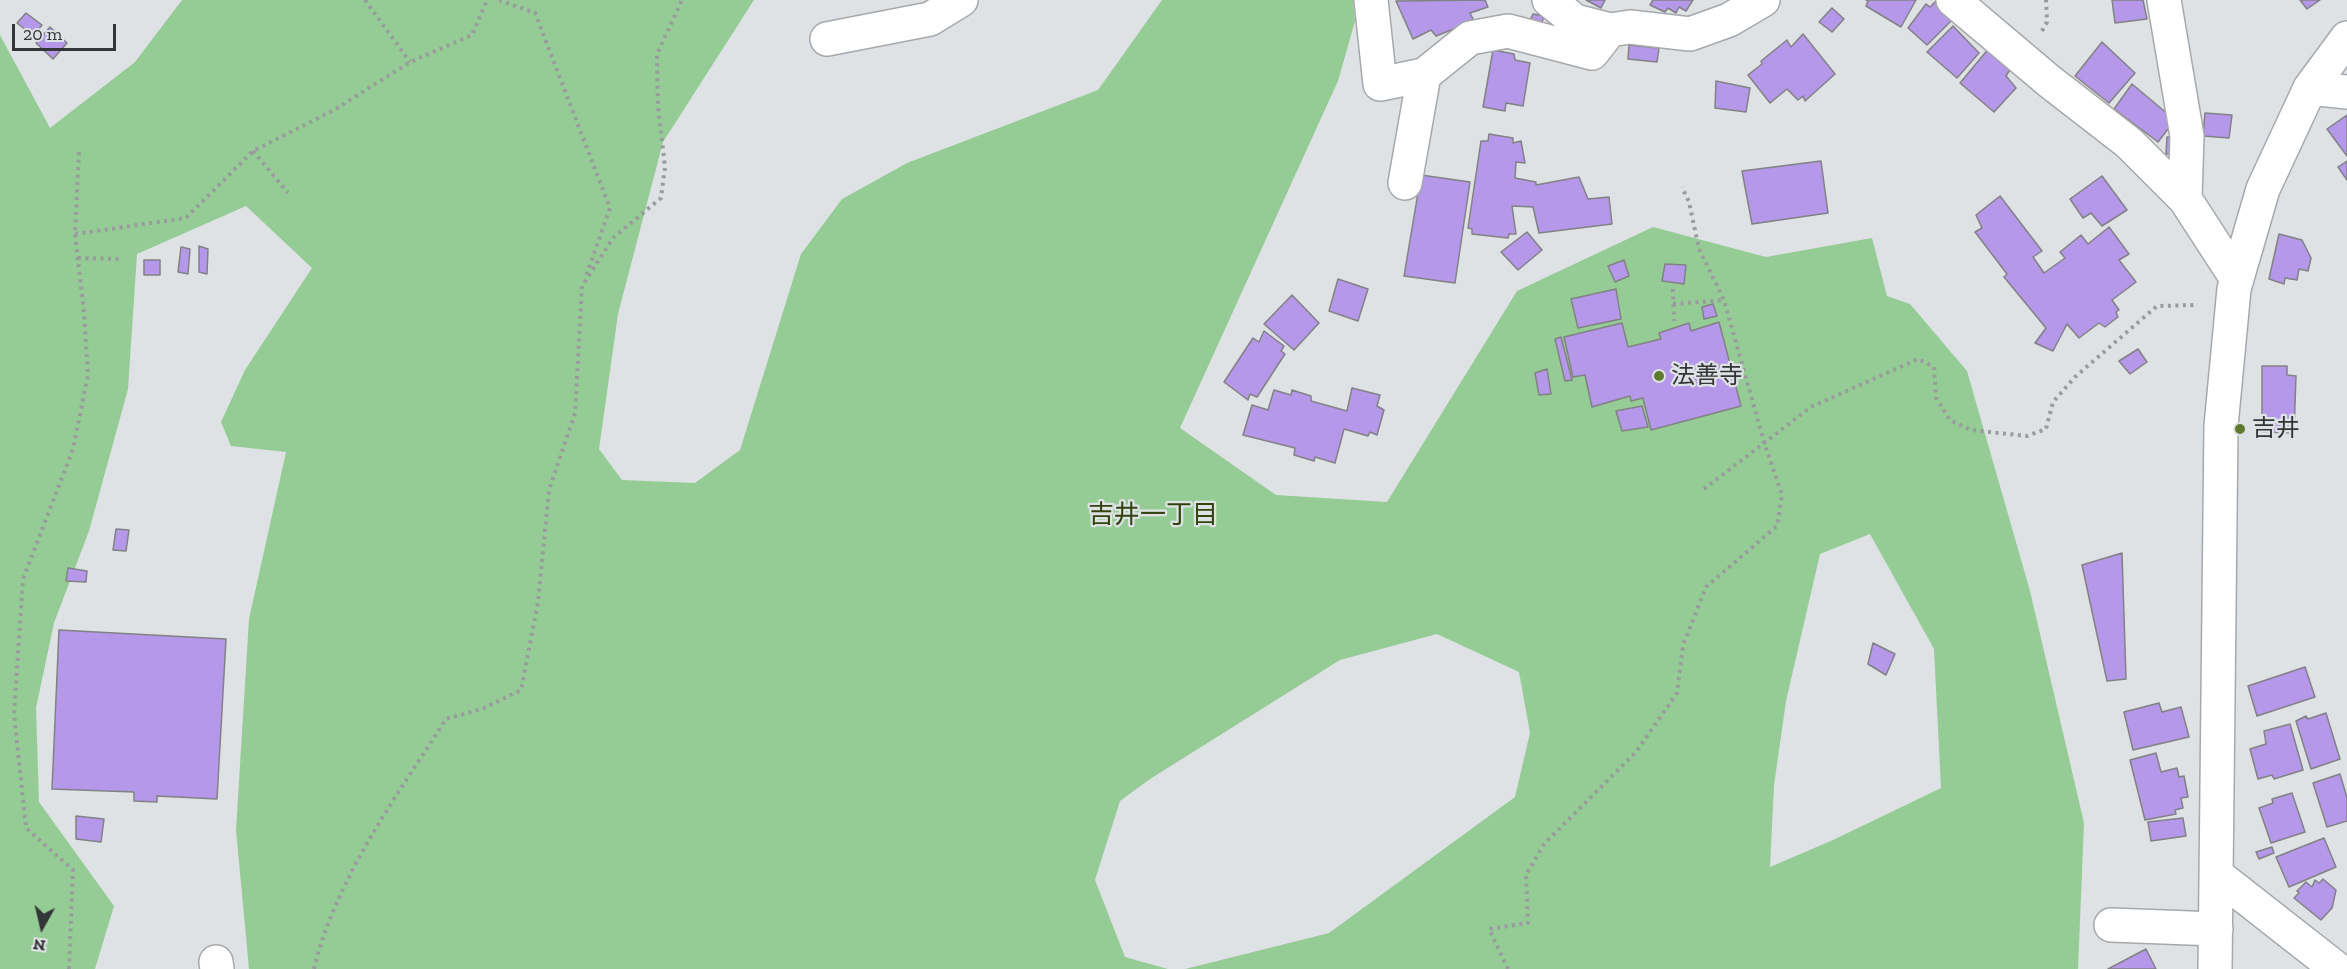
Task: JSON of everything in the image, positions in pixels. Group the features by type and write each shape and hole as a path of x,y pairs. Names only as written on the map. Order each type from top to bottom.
{"street":[{"path":"827,39 930,19 961,0"},
{"path":"1371,0 1380,84 1424,75 1470,38 1508,31 1592,53 1610,30"},
{"path":"1550,0 1575,21 1610,30 1630,27 1690,34 1731,10 1763,0"},
{"path":"1953,0 2049,81 2129,143 2185,199 2234,292"},
{"path":"2164,0 2187,136 2185,199"},
{"path":"2215,969 2221,426 2234,292 2263,189 2310,88 2347,38"},
{"path":"1405,183 1424,75"},
{"path":"2310,88 2347,92"},
{"path":"2217,876 2337,969"},
{"path":"2111,925 2216,929"}],"path":[{"path":"365,0 410,63"},
{"path":"75,234 186,218 253,151 334,110 410,63 472,34 487,0"},
{"path":"314,969 321,942 367,841 446,719 483,709 521,690 538,602 549,490 575,413 582,286 610,208 535,13 499,0"},
{"path":"582,286 614,238 661,198 665,167 658,107 657,54 682,0"},
{"path":"69,969 73,870 26,828 14,714 22,579 73,449 88,375 84,312 75,234 79,151"},
{"path":"253,151 288,193"},
{"path":"1509,969 1489,929 1528,923 1526,875 1544,844 1636,752 1677,693 1683,645 1706,587 1777,526 1782,495 1764,442 1724,300 1699,249 1689,202 1682,187"},
{"path":"78,258 122,260"},
{"path":"1673,289 1674,321"},
{"path":"1704,489 1811,407 1918,358 1934,367 1936,398 1950,420 1971,430 2027,436 2046,429 2053,402 2075,377 2157,306 2234,292"},
{"path":"1673,304 1724,300"}],"green space":[{"path":"182,0 754,0 663,142 618,314 599,449 622,480 695,483 740,450 801,254 842,199 907,163 1098,90 1162,0 1353,0 1355,21 1338,81 1180,428 1276,495 1387,502 1517,291 1653,227 1766,257 1872,238 1887,296 1910,304 1967,371 2030,591 2084,823 2078,969 1185,969 1329,933 1515,797 1530,733 1519,672 1437,634 1340,660 1150,779 1120,801 1095,880 1125,957 1168,969 249,969 236,830 249,619 286,452 231,446 221,422 245,370 312,268 246,206 137,254 128,389 89,531 54,623 36,708 39,802 114,906 95,969 0,969 0,35 50,128 135,62","holes":["1870,534 1934,649 1941,788 1833,840 1770,867 1774,785 1786,701 1820,554"]}],"building":[{"path":"1485,0 1488,7 1470,13 1474,21 1436,36 1431,30 1413,39 1396,1"},
{"path":"1586,0 1605,0 1601,8"},
{"path":"1653,0 1693,0 1686,11 1679,7 1676,13 1668,8 1665,12 1650,5"},
{"path":"1866,0 1916,0 1901,27 1866,6 1868,1"},
{"path":"2112,0 2143,0 2147,19 2115,23"},
{"path":"2300,0 2320,0 2307,9"},
{"path":"1935,2 1954,18 1927,45 1908,28 1926,4 1930,7"},
{"path":"1832,8 1844,19 1832,32 1819,22"},
{"path":"26,13 42,25 33,36 17,23"},
{"path":"1533,14 1544,16 1541,25 1530,20"},
{"path":"1953,26 1979,53 1957,78 1927,52"},
{"path":"50,27 67,43 53,59 36,43"},
{"path":"1803,34 1835,74 1805,101 1803,96 1798,100 1787,89 1770,103 1748,75 1787,40 1791,47"},
{"path":"2102,42 2135,73 2109,103 2075,76"},
{"path":"1629,45 1659,48 1657,62 1628,59"},
{"path":"1990,47 2011,68 2006,76 2016,88 1994,112 1960,83"},
{"path":"1493,50 1514,54 1515,60 1530,63 1523,106 1506,103 1505,111 1483,107"},
{"path":"1716,81 1750,88 1746,112 1715,108"},
{"path":"2132,84 2175,120 2158,142 2114,109"},
{"path":"2205,113 2232,115 2229,138 2203,136"},
{"path":"2347,115 2347,156 2327,129"},
{"path":"1489,134 1513,138 1513,143 1521,141 1525,163 1516,162 1515,178 1536,182 1536,185 1579,177 1588,199 1609,197 1612,224 1539,233 1533,207 1512,206 1516,234 1509,234 1508,238 1472,234 1472,229 1468,228 1481,141 1488,141"},
{"path":"2167,137 2177,137 2176,153 2166,154"},
{"path":"1821,161 1828,213 1752,224 1742,171"},
{"path":"2347,161 2347,180 2338,167"},
{"path":"1421,175 1470,182 1455,283 1404,276"},
{"path":"2102,176 2127,210 2102,226 2091,213 2083,218 2070,199"},
{"path":"2000,196 2042,251 2033,257 2044,273 2065,258 2060,252 2081,235 2088,244 2109,227 2129,254 2119,260 2136,282 2112,300 2119,310 2116,312 2118,317 2105,327 2099,323 2079,338 2067,324 2053,351 2035,343 2046,328 2004,277 2007,274 1975,232 1982,228 1976,215"},
{"path":"1527,232 1542,250 1518,270 1501,252"},
{"path":"2279,234 2302,240 2311,258 2308,271 2299,269 2297,280 2285,278 2284,284 2269,279"},
{"path":"199,246 208,249 207,274 199,272"},
{"path":"181,247 190,249 188,274 178,272"},
{"path":"144,260 160,260 160,275 144,275"},
{"path":"1624,260 1629,276 1615,282 1608,266"},
{"path":"1665,264 1686,265 1684,284 1662,281"},
{"path":"1338,279 1368,289 1358,321 1329,311"},
{"path":"1616,289 1621,319 1578,328 1571,299"},
{"path":"1292,295 1319,323 1294,350 1264,324"},
{"path":"1713,304 1717,316 1704,319 1702,307"},
{"name":"法善寺","path":"1719,322 1741,406 1651,430 1643,398 1631,401 1630,396 1592,407 1585,375 1573,377 1564,337 1622,323 1628,347 1661,339 1659,333 1689,323 1691,331"},
{"path":"1264,331 1284,346 1281,351 1285,354 1257,397 1250,394 1248,400 1224,382 1253,338 1259,342"},
{"path":"1561,337 1572,380 1565,381 1555,339"},
{"path":"2138,349 2147,362 2130,374 2119,361"},
{"path":"2262,366 2287,366 2287,375 2296,376 2294,433 2262,432"},
{"path":"1547,369 1551,394 1539,395 1535,373"},
{"path":"1352,388 1380,395 1377,406 1384,410 1377,435 1370,432 1368,436 1344,429 1335,463 1315,457 1314,461 1294,455 1295,448 1243,435 1252,405 1268,410 1274,390 1291,395 1292,390 1311,396 1311,401 1347,411"},
{"path":"1642,406 1648,427 1622,431 1616,411"},
{"path":"116,529 129,530 126,551 113,550"},
{"path":"2122,553 2126,679 2107,681 2082,565"},
{"path":"68,568 87,571 86,582 66,581"},
{"path":"59,630 226,639 217,799 157,796 157,802 134,801 134,792 52,789"},
{"path":"1873,643 1895,654 1886,675 1868,664"},
{"path":"2305,667 2315,697 2257,716 2248,686"},
{"path":"2159,703 2162,712 2181,707 2189,737 2133,750 2124,712"},
{"path":"2326,713 2340,759 2311,769 2296,721 2306,716 2308,719"},
{"path":"2290,724 2303,770 2274,779 2272,775 2258,779 2250,749 2266,744 2264,731"},
{"path":"2156,753 2161,772 2177,768 2179,777 2184,776 2188,797 2181,798 2183,808 2175,810 2176,814 2145,820 2130,760"},
{"path":"2340,774 2347,798 2347,821 2327,827 2313,783"},
{"path":"2292,793 2305,832 2271,843 2259,808 2273,803 2272,799"},
{"path":"76,816 104,819 101,842 76,839"},
{"path":"2183,818 2186,836 2151,841 2148,822"},
{"path":"2324,838 2336,867 2289,887 2276,857"},
{"path":"2272,847 2274,853 2259,859 2256,852"},
{"path":"2323,879 2336,890 2332,908 2321,920 2294,898 2306,882 2312,887 2315,880 2319,883"},
{"path":"2146,949 2156,969 2108,969"}],"place":[{"name":"法善寺","path":"1659,376"},
{"name":"吉井","path":"2240,429"}],"district":[{"name":"吉井一丁目","path":"1153,516"}]}
